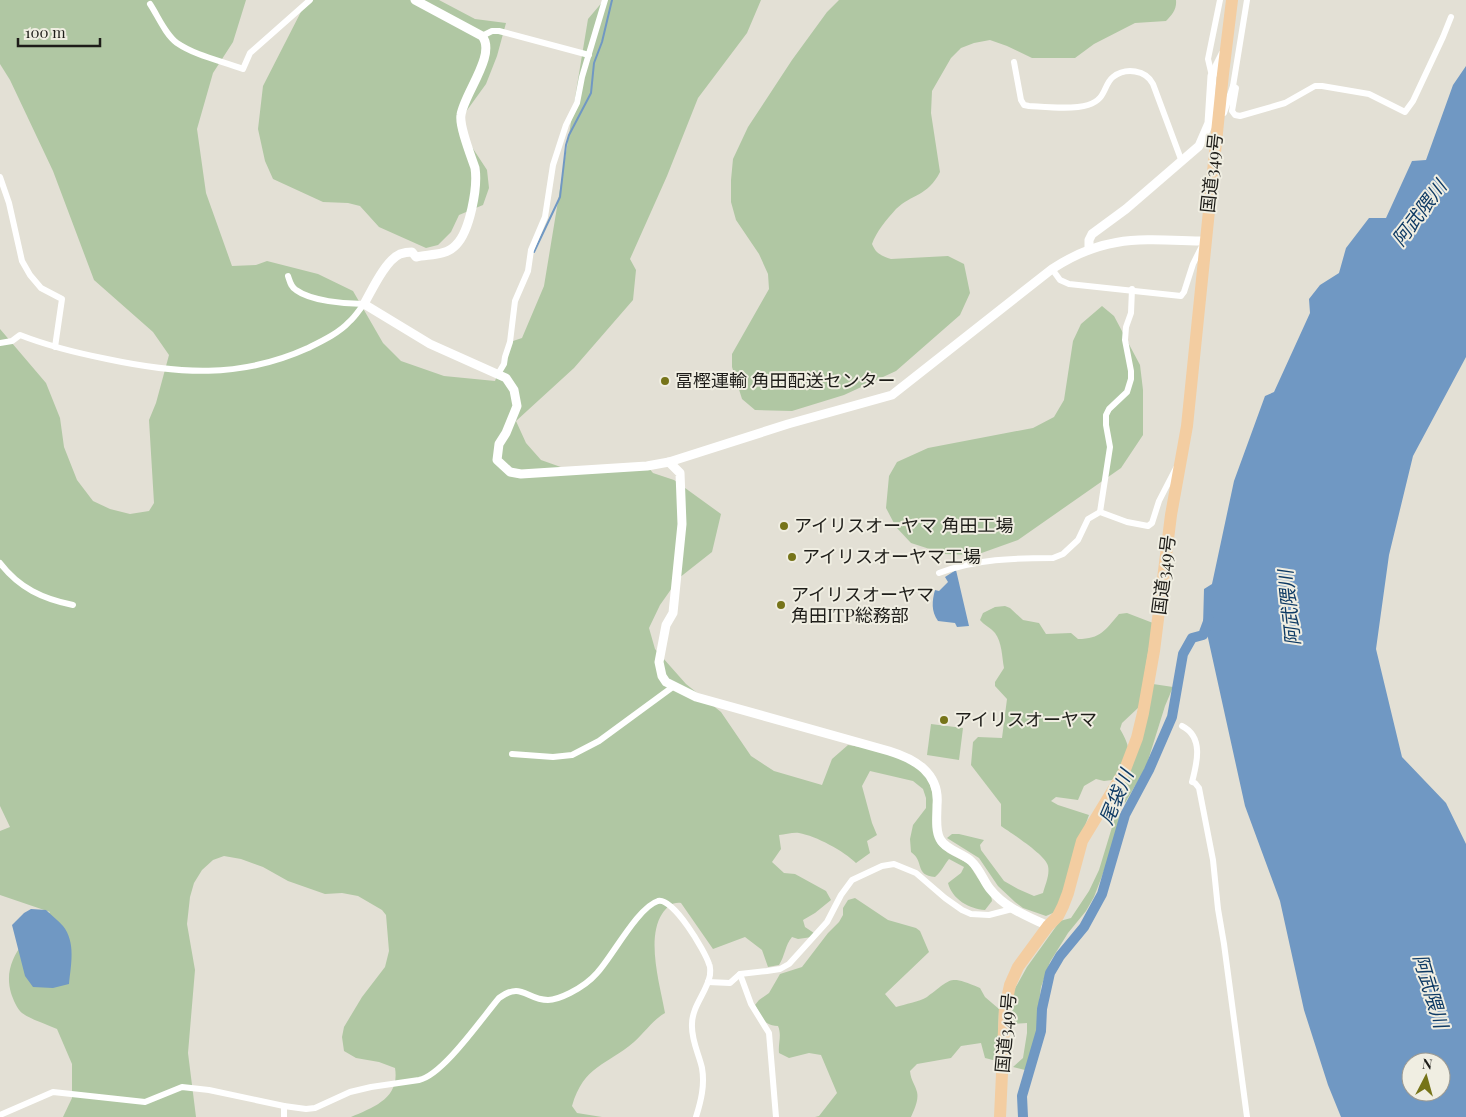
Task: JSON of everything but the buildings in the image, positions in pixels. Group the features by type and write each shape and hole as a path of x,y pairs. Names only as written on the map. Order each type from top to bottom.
{"highway":[{"name":"国道349号","path":"1000,1117 1005,1008 1010,985 1018,967 1048,926 1058,916 1063,906 1082,841 1087,830 1120,782 1137,738 1154,651 1171,515 1187,426 1204,241 1232,0"}],"street":[{"path":"150,4 176,42 199,53 243,69 250,53 310,0"},
{"path":"0,342 12,341 20,335 55,347 129,364 194,371 220,371 253,366 286,358 318,343 348,323 364,304 385,269 400,254 412,252 416,257 437,255 456,246 468,224 476,176 460,116 471,87 486,57 486,44 482,36 415,0"},
{"path":"498,374 504,364 504,357 510,342 515,301 528,271 531,250 545,217 553,165 566,125 578,103 582,77 605,0"},
{"path":"1220,0 1208,59 1210,74 1220,94"},
{"path":"1217,124 1223,117 1233,86 1247,0"},
{"path":"1233,86 1236,88 1232,111 1235,115 1240,116 1285,102 1315,86 1369,94 1405,112 1413,101 1451,18"},
{"path":"482,36 492,31 499,31 589,55"},
{"path":"1089,249 1088,240 1092,234 1126,209 1199,146 1207,130 1212,76 1225,51"},
{"path":"1014,62 1021,100 1024,105 1029,106 1088,106 1100,99 1112,78 1123,73 1141,72 1148,76 1153,84 1182,162"},
{"path":"0,177 9,203 22,261 40,288 62,299 55,347"},
{"path":"288,276 291,285 306,295 364,304 430,344 506,378 511,385 517,406 506,433 499,444 497,460 510,472 521,474 647,466 669,462 788,424 892,395 1052,270 1068,259 1089,249 1134,240 1204,241 1193,264 1184,294 1178,296 1132,289 1064,283 1052,270"},
{"path":"1100,512 1110,447 1106,415 1127,392 1131,379 1125,340 1126,328 1131,313 1132,289"},
{"path":"669,462 680,473 682,524 673,613 666,625 659,662 662,676 666,682 696,697 895,753 919,763 932,778 936,790 940,840 946,847 958,852 974,863 991,890 1012,909 1048,926"},
{"path":"1100,512 1127,522 1150,525 1168,481 1176,467 1180,464"},
{"path":"938,573 954,567 1008,558 1059,557 1078,540 1088,519 1100,512"},
{"path":"0,563 12,577 30,591 52,600 72,605"},
{"path":"512,754 553,757 577,753 599,741 674,686"},
{"path":"1182,726 1192,734 1197,744 1197,761 1192,782 1199,788 1213,860 1247,1117"},
{"path":"708,982 730,983 740,974 780,969 789,964 826,922 852,880 882,866 894,864 916,873 945,898 971,914 989,915 1012,909"},
{"path":"0,1115 52,1092 145,1102 182,1087 209,1090 306,1109 315,1108 350,1092 427,1078 445,1063 499,998 508,992 514,990 521,991 549,1000 569,994 586,983 598,972 642,914 658,901 668,903 680,915 690,929 710,966 708,982 695,1008 692,1024 692,1035 703,1076 702,1092 696,1117"},
{"path":"740,974 751,1004 769,1033 776,1117"},
{"path":"284,1106 284,1117"}],"green space":[{"path":"0,0 246,0 233,42 213,73 197,129 206,193 232,266 256,265 267,261 318,274 353,291 383,343 401,361 444,376 495,381 510,342 522,338 544,286 588,19 604,0 761,0 747,33 698,98 667,176 630,259 636,270 633,300 574,368 516,421 526,443 541,460 572,471 647,466 653,473 674,480 721,514 712,552 679,578 660,605 649,628 655,649 686,684 721,712 751,756 774,771 822,785 832,759 848,745 873,749 913,761 928,779 933,794 935,836 938,844 948,853 969,864 991,895 992,901 985,910 973,908 962,902 950,889 948,883 961,873 964,867 949,859 935,877 929,876 924,874 918,860 911,852 910,839 913,825 926,808 926,798 923,789 913,781 870,771 862,786 877,835 867,841 870,853 856,863 837,849 813,837 797,833 779,835 781,849 772,862 784,873 795,874 826,891 831,900 803,920 805,927 814,933 812,937 798,939 792,937 779,965 768,967 762,950 745,937 713,949 681,903 672,904 664,911 657,924 655,949 665,1013 634,1042 590,1074 577,1092 572,1106 577,1113 602,1117 351,1117 383,1100 393,1087 395,1078 395,1068 379,1062 356,1058 344,1051 342,1037 344,1027 362,997 385,967 389,951 386,915 382,910 358,896 342,893 325,894 288,881 263,867 241,859 224,856 213,860 202,870 194,883 190,897 187,924 195,970 188,1053 196,1117 63,1117 72,1098 72,1064 57,1029 30,1018 18,1009 11,993 9,980 10,969 19,948 50,912 0,895 0,831 10,827 0,806 0,329 46,383 60,418 64,447 77,480 93,501 110,509 130,514 149,511 154,503 149,420 156,403 169,355 153,332 94,280 53,171 10,80 0,64"},
{"path":"307,0 439,0 475,19 506,23 497,56 486,84 465,113 463,121 468,141 487,170 489,188 483,205 459,215 451,232 438,245 426,248 379,227 360,206 348,203 323,202 273,179 265,161 258,129 263,86"},
{"path":"839,0 1176,0 1176,6 1174,12 1166,21 1135,23 1094,44 1075,58 1032,58 990,40 961,48 951,58 932,91 931,113 940,172 930,186 896,209 879,230 872,244 880,254 891,259 948,256 964,264 970,293 960,315 896,371 844,395 792,411 755,410 742,399 732,367 732,354 769,289 768,274 759,254 736,220 731,202 733,159 748,127 792,60 827,12"},
{"path":"1102,306 1114,316 1140,365 1143,390 1143,435 1121,468 1018,540 976,555 945,554 911,543 896,527 886,508 889,476 897,462 928,448 1033,428 1054,417 1064,400 1073,341 1081,324"},
{"path":"1005,606 1023,620 1039,623 1046,634 1071,633 1078,639 1086,639 1102,632 1119,614 1127,613 1153,623 1139,707 1122,723 1120,729 1127,745 1128,756 1126,761 1112,780 1096,779 1084,786 1078,800 1056,797 1051,801 1089,815 1072,861 1059,905 1053,913 1046,916 1023,908 1015,902 998,886 979,858 947,838 952,834 959,834 984,840 980,845 981,850 1004,881 1034,896 1043,893 1048,873 1046,861 1027,844 1001,826 1001,804 971,765 973,742 978,737 1002,738 1007,699 995,686 995,682 1004,668 1001,650 995,633 980,620 983,613 995,607"},
{"path":"1153,684 1173,687 1165,706 1146,767 1125,803 1118,794"},
{"path":"931,724 963,728 959,760 927,755"},
{"path":"1116,814 1123,814 1118,834 1094,897 1050,962 1041,987 1038,1029 1025,1070 1013,1067 1023,1058 1027,1023 1012,1024 1013,992 1027,967 1060,921 1071,918 1089,891 1099,870"},
{"path":"855,898 888,920 916,928 920,931 929,952 885,994 896,1007 924,999 947,982 956,980 980,988 985,997 999,1009 997,1061 985,1058 981,1043 961,1046 951,1058 917,1064 910,1071 917,1095 916,1105 911,1117 815,1117 819,1116 837,1093 821,1055 809,1053 789,1058 779,1053 780,1033 778,1026 766,1022 755,1005 769,993 780,974 802,967 828,933 839,922 843,915 843,908 848,900"}],"water":[{"name":"阿武隈川","path":"1466,66 1466,357 1413,456 1389,555 1376,649 1402,757 1446,803 1466,844 1466,1117 1341,1117 1328,1085 1304,1010 1280,901 1245,806 1208,638 1203,626 1204,589 1212,584 1234,481 1265,396 1274,392 1310,313 1309,299 1320,285 1339,273 1346,248 1369,218 1386,218 1412,161 1426,160 1453,85"},
{"path":"956,570 969,626 957,627 955,623 938,621 933,610 935,590 939,591 948,582 945,577"},
{"path":"31,909 46,910 67,932 72,954 69,984 53,988 33,987 25,976 12,925"}],"waterway":[{"path":"534,252 560,197 566,145 569,135 591,93 594,63 602,42 612,0"},
{"name":"尾袋川","path":"1023,1117 1022,1096 1041,1031 1042,1009 1050,973 1060,956 1084,927 1102,894 1125,815 1149,770 1172,717 1183,654 1192,638 1203,635 1209,619"}],"place":[{"name":"冨樫運輸 角田配送センター","path":"665,381"},
{"name":"アイリスオーヤマ 角田工場","path":"784,526"},
{"name":"アイリスオーヤマ工場","path":"792,557"},
{"name":"アイリスオーヤマ 角田ITP総務部","path":"781,605"},
{"name":"アイリスオーヤマ","path":"944,720"}]}
